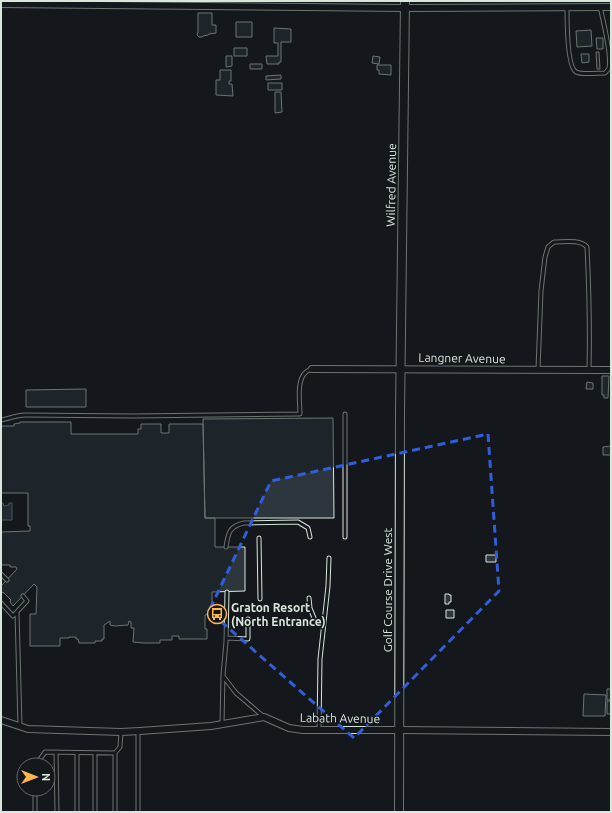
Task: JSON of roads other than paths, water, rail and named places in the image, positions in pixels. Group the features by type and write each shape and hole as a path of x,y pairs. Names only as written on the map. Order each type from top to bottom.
{"street":[{"path":"1,4 405,4 611,7"},
{"name":"Wilfred Avenue","path":"400,369 405,4"},
{"name":"Langner Avenue","path":"312,369 611,370"},
{"name":"Golf Course Drive West","path":"399,812 400,369"},
{"path":"1,720 28,729 121,732 192,728 264,717"},
{"name":"Labath Avenue","path":"264,717 289,728 303,730 611,732"}],"lane":[{"path":"567,7 567,26 571,64 574,71 578,73 605,73 609,66 609,55 606,27 600,7"},
{"path":"538,370 544,257 548,247 554,242 577,242 583,243 587,247 590,339 589,370"},
{"path":"1,420 25,415 134,416 300,414 300,380 306,372 312,369"},
{"path":"345,414 345,537"},
{"path":"226,547 230,530 238,524 244,523 298,522 308,528 310,537"},
{"path":"259,538 260,599"},
{"path":"319,730 320,659 328,586 329,558"},
{"path":"1,574 7,580"},
{"path":"222,724 223,675 226,656 227,592"},
{"path":"1,603 13,616 27,600 23,596"},
{"path":"310,598 310,608 314,618"},
{"path":"17,612 20,726"},
{"path":"226,638 248,639 248,619"},
{"path":"223,675 236,693 264,717"},
{"path":"138,731 138,812"},
{"path":"115,812 115,753 120,747 121,732"},
{"path":"42,757 45,752 115,753"},
{"path":"56,752 57,812"},
{"path":"77,753 77,812"},
{"path":"95,753 95,812"},
{"path":"35,797 35,812"}],"water":[{"path":"1,503 3,503 4,506 12,503 12,520 1,520"}],"place":[{"name":"Graton Resort (North Entrance)","path":"217,614"}]}
